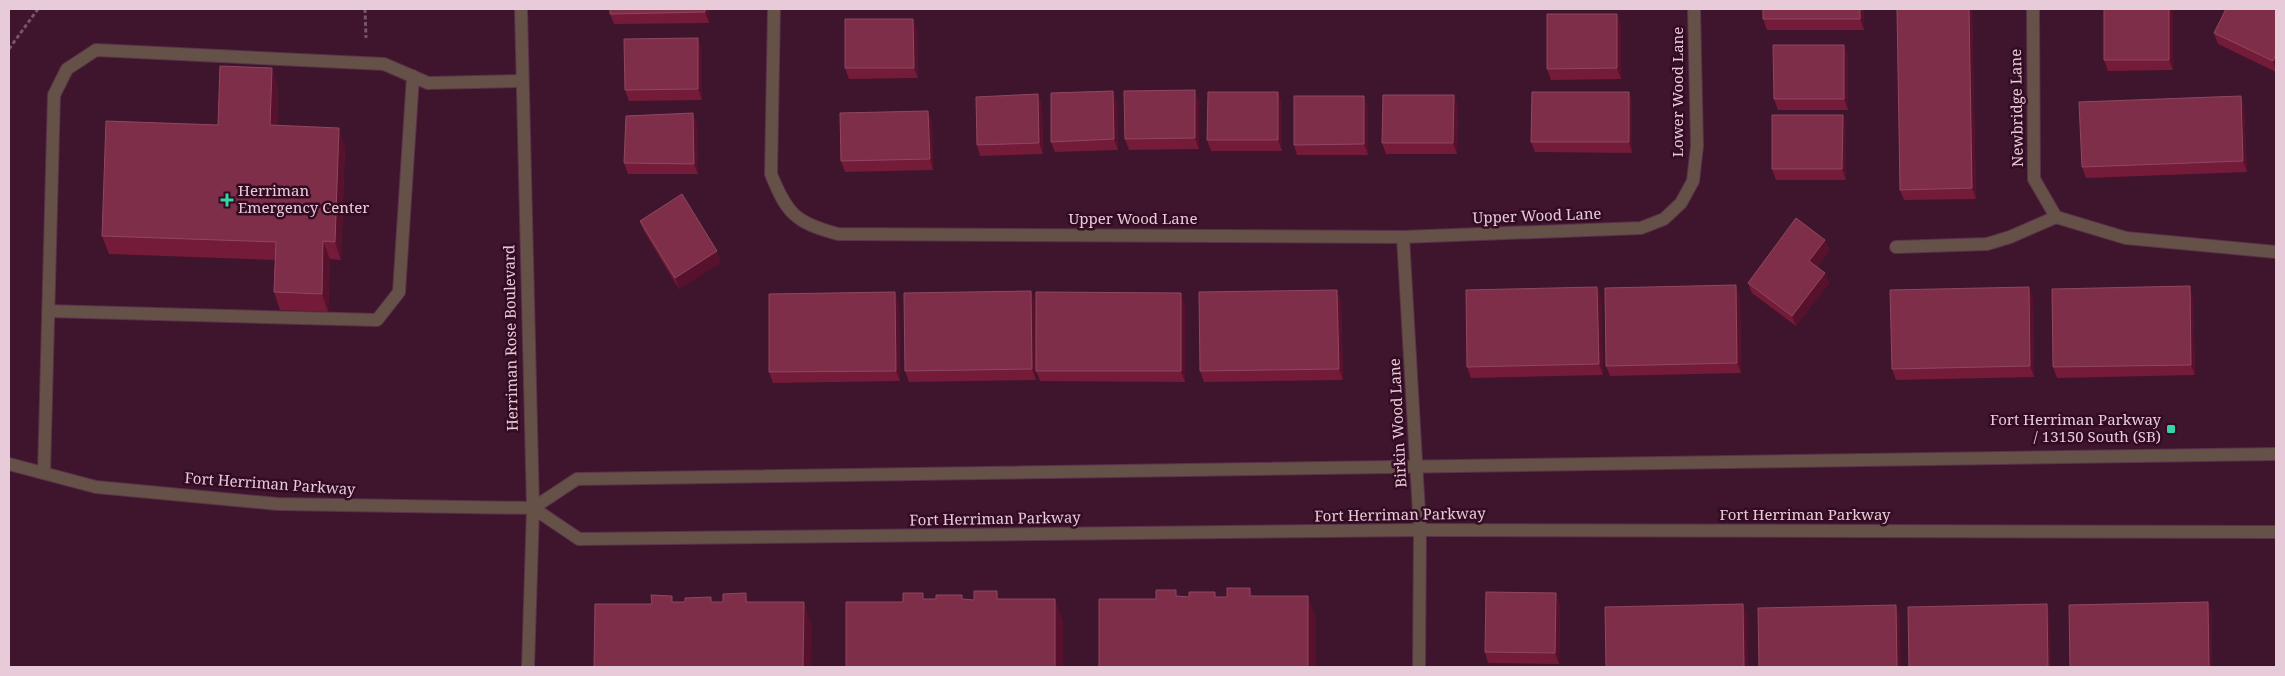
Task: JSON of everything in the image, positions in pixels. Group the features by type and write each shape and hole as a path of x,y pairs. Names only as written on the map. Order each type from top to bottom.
{"street":[{"name":"Herriman Rose Boulevard","path":"521,9 533,508 528,667"},
{"name":"Upper Wood Lane","path":"774,9 771,174 791,214 816,228 838,234 1403,237 1641,228 1664,219 1681,203"},
{"name":"Lower Wood Lane","path":"1681,203 1692,181 1697,146 1694,9"},
{"name":"Newbridge Lane","path":"2033,9 2034,179 2056,217"},
{"path":"44,473 54,95 67,68 96,50 384,64 428,83 522,80"},
{"path":"48,311 377,320 399,292 413,76"},
{"path":"1896,247 1987,244 2010,237 2056,217 2126,238 2276,252"},
{"name":"Birkin Wood Lane","path":"1403,237 1420,530 1419,667"},
{"path":"533,508 577,479 2276,454"},
{"name":"Fort Herriman Parkway","path":"9,464 96,487 278,504 533,508 579,539 1420,530 2276,532"}],"path":[{"path":"9,50 38,9"},
{"path":"365,9 366,38"}],"building":[{"path":"610,9 705,9 705,12 610,14"},
{"path":"1763,9 1860,9 1860,19 1763,19"},
{"path":"1897,9 1969,9 1972,188 1900,190"},
{"path":"2104,9 2169,9 2169,60 2104,60"},
{"path":"2226,9 2276,9 2276,54 2273,61 2214,33"},
{"path":"1547,14 1617,14 1617,68 1547,69"},
{"path":"845,19 913,19 914,68 845,68"},
{"path":"698,38 698,89 625,90 624,39"},
{"path":"1773,45 1844,45 1844,99 1774,99"},
{"name":"Herriman Emergency Center","path":"220,66 272,68 270,125 339,128 335,242 323,241 322,294 274,292 276,242 102,236 106,121 218,125"},
{"path":"1195,90 1195,138 1125,139 1124,91"},
{"path":"1113,91 1114,139 1051,142 1051,93"},
{"path":"1208,92 1278,92 1278,140 1207,140"},
{"path":"1532,92 1629,92 1629,142 1531,142"},
{"path":"1038,94 1039,143 977,145 976,97"},
{"path":"1383,95 1454,95 1453,143 1382,143"},
{"path":"1294,96 1364,96 1364,144 1294,145"},
{"path":"2241,96 2243,161 2082,167 2079,102"},
{"path":"928,111 930,159 841,161 840,113"},
{"path":"693,113 694,164 624,163 626,116"},
{"path":"1772,115 1843,115 1842,169 1772,169"},
{"path":"682,194 717,251 675,278 640,221"},
{"path":"1796,218 1825,240 1809,261 1825,273 1792,316 1748,283"},
{"path":"1736,285 1737,363 1606,366 1605,288"},
{"path":"2190,286 2191,365 2053,367 2052,289"},
{"path":"1597,287 1599,364 1467,367 1466,290"},
{"path":"2029,287 2030,366 1892,369 1890,290"},
{"path":"1337,290 1339,369 1200,371 1199,292"},
{"path":"1031,291 1032,369 905,371 904,293"},
{"path":"895,292 896,371 769,372 769,294"},
{"path":"1036,292 1181,293 1181,371 1036,371"},
{"path":"1227,588 1250,588 1250,596 1308,596 1308,667 1099,667 1099,599 1156,599 1156,590 1176,590 1176,596 1189,597 1189,592 1215,592 1215,597 1227,597"},
{"path":"974,591 997,591 997,599 1055,599 1055,667 846,667 846,602 903,602 903,593 923,593 923,599 936,599 936,595 962,595 962,599 974,600"},
{"path":"1486,592 1556,593 1555,653 1485,652"},
{"path":"746,593 746,602 804,602 803,667 594,667 595,604 652,604 651,595 672,596 672,602 685,602 685,598 711,597 711,602 723,602 723,594"},
{"path":"2208,602 2209,667 2070,667 2069,605"},
{"path":"1743,604 1744,667 1606,667 1605,607"},
{"path":"2047,604 2048,667 1909,667 1908,607"},
{"path":"1896,605 1897,667 1759,667 1758,608"}],"place":[{"name":"Herriman Emergency Center","path":"227,200"},
{"name":"Fort Herriman Parkway / 13150 South (SB)","path":"2171,429"}]}
